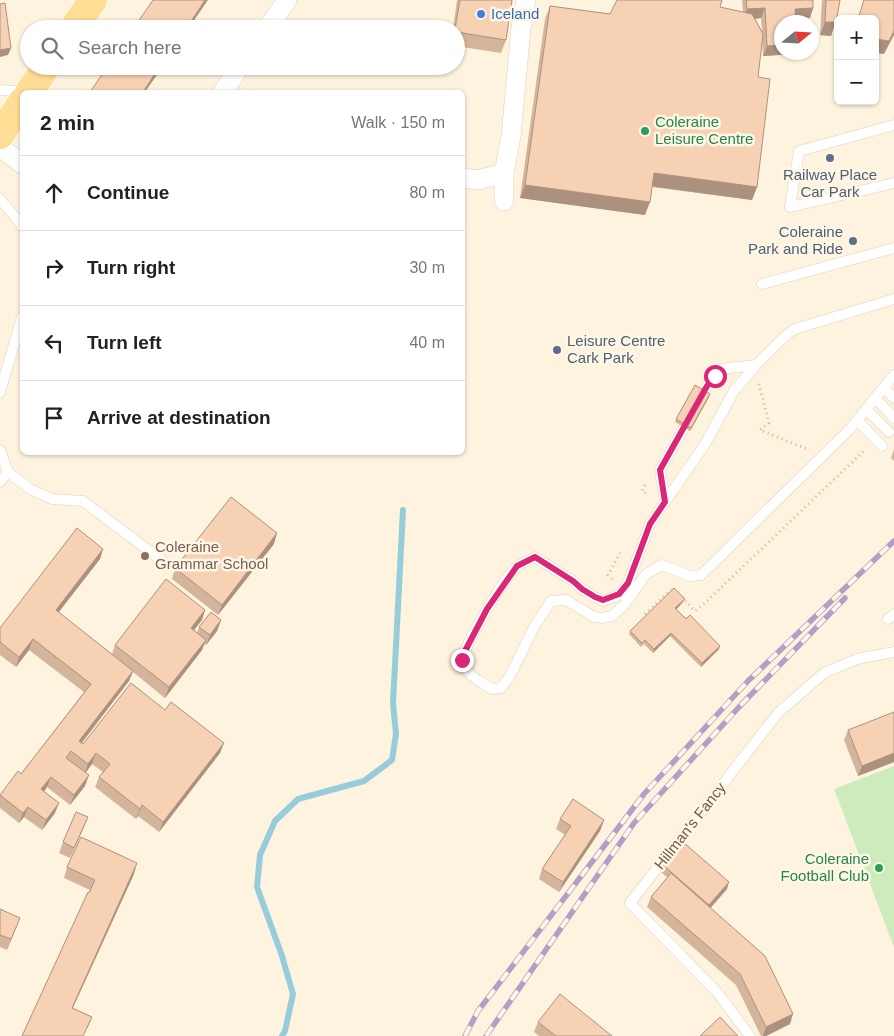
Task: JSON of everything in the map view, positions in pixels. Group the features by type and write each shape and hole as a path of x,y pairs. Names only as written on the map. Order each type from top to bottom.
{"main road":[{"path":"79,20 93,0"},
{"path":"31,90 41,75"},
{"path":"0,134 20,105"}],"street":[{"path":"273,20 287,0"},
{"path":"504,201 504,174 526,0"},
{"path":"224,90 234,75"},
{"path":"0,146 20,162"},
{"path":"465,178 478,180 504,174"}],"lane":[{"path":"0,90 20,92"},
{"path":"894,125 799,151 790,207 894,183"},
{"path":"0,199 20,224"},
{"path":"762,284 894,248"},
{"path":"894,299 795,329 785,336 756,365 734,390 705,444 650,524 628,583 619,594 603,600 595,597 535,557 517,566 487,609 465,651 462,660 466,671 492,689 501,688 510,676 534,627 551,601 566,600 594,617 605,618 612,616 624,606 646,574 662,565 690,576 701,575 850,429 894,376"},
{"path":"0,392 20,324"},
{"path":"665,502 660,470 707,386 720,369 756,365"},
{"path":"884,388 894,398"},
{"path":"875,398 894,418"},
{"path":"866,409 889,432"},
{"path":"858,420 877,448"},
{"path":"0,450 8,472 30,489 52,499 83,501 164,562"},
{"path":"0,482 8,472"},
{"name":"Hillman's Fancy","path":"750,1036 716,991 630,904 778,712 824,673 857,660 894,652"}],"path":[{"path":"759,383 769,423 760,430 808,449"},
{"path":"679,594 695,611 868,447 877,448"},
{"path":"645,614 674,588"}],"green space":[{"name":"Coleraine Football Club","path":"894,766 894,947 834,789"}],"building":[{"path":"153,0 205,0 192,20 139,20"},
{"name":"Iceland","path":"460,0 512,0 506,40 465,33 465,20 457,20"},
{"name":"Coleraine Leisure Centre","path":"617,0 722,0 720,7 752,14 763,34 758,77 770,79 757,187 654,173 650,202 525,185 550,6 610,14"},
{"path":"746,0 813,0 813,8 795,9 795,15 774,15 774,46 767,46 765,8 747,9"},
{"path":"826,0 840,0 837,15 834,15 834,22 825,22"},
{"path":"864,0 894,0 894,31 889,41 879,40 879,15 859,15"},
{"path":"5,3 11,48 0,50 0,4"},
{"path":"102,75 154,75 144,90 91,90"},
{"path":"695,385 710,394 691,428 676,419"},
{"path":"231,497 277,533 222,605 175,568"},
{"path":"77,528 103,549 56,610 133,671 79,741 83,744 131,683 165,710 171,702 224,743 163,822 142,805 140,809 99,777 110,764 96,753 88,764 71,751 66,758 89,775 74,795 51,777 41,789 59,803 46,820 28,807 23,813 0,795 18,771 21,774 91,684 33,639 19,657 0,642 0,628"},
{"path":"166,579 205,610 191,628 206,640 169,687 115,645"},
{"path":"674,588 685,599 675,608 686,619 690,615 720,646 702,663 671,633 654,649 645,640 642,643 630,631"},
{"path":"211,612 221,620 210,635 199,627"},
{"path":"894,712 894,753 862,766 848,730"},
{"path":"573,799 604,820 563,882 542,869 571,826 560,819"},
{"path":"76,812 88,817 74,848 63,842"},
{"path":"81,837 137,863 72,1008 92,1017 83,1036 22,1036 95,880 67,867"},
{"path":"683,842 729,882 709,905 663,865"},
{"path":"671,873 765,956 793,1014 766,1027 740,974 651,897"},
{"path":"0,909 20,918 11,939 0,935"},
{"path":"560,994 612,1036 556,1036 538,1022"},
{"path":"720,1017 738,1036 700,1036"}],"waterway":[{"path":"282,1036 285,1031 293,994 282,956 257,887 260,855 275,821 298,799 364,781 392,760 396,734 393,703 403,510"}],"railway":[{"path":"465,1036 478,1011 644,794 748,681 894,541"},
{"path":"486,1036 634,823 739,707 845,598"}],"place":[{"name":"Iceland","path":"481,14"},
{"name":"Coleraine Leisure Centre","path":"645,131"},
{"name":"Railway Place Car Park","path":"830,158"},
{"name":"Coleraine Park and Ride","path":"853,241"},
{"name":"Leisure Centre Cark Park","path":"557,350"},
{"name":"Coleraine Grammar School","path":"145,556"},
{"name":"Coleraine Football Club","path":"879,868"}],"route":[{"path":"462,660 487,609 517,566 535,557 595,597 603,600 619,594 628,583 650,524 665,502 660,470 707,386 715,376"}]}
